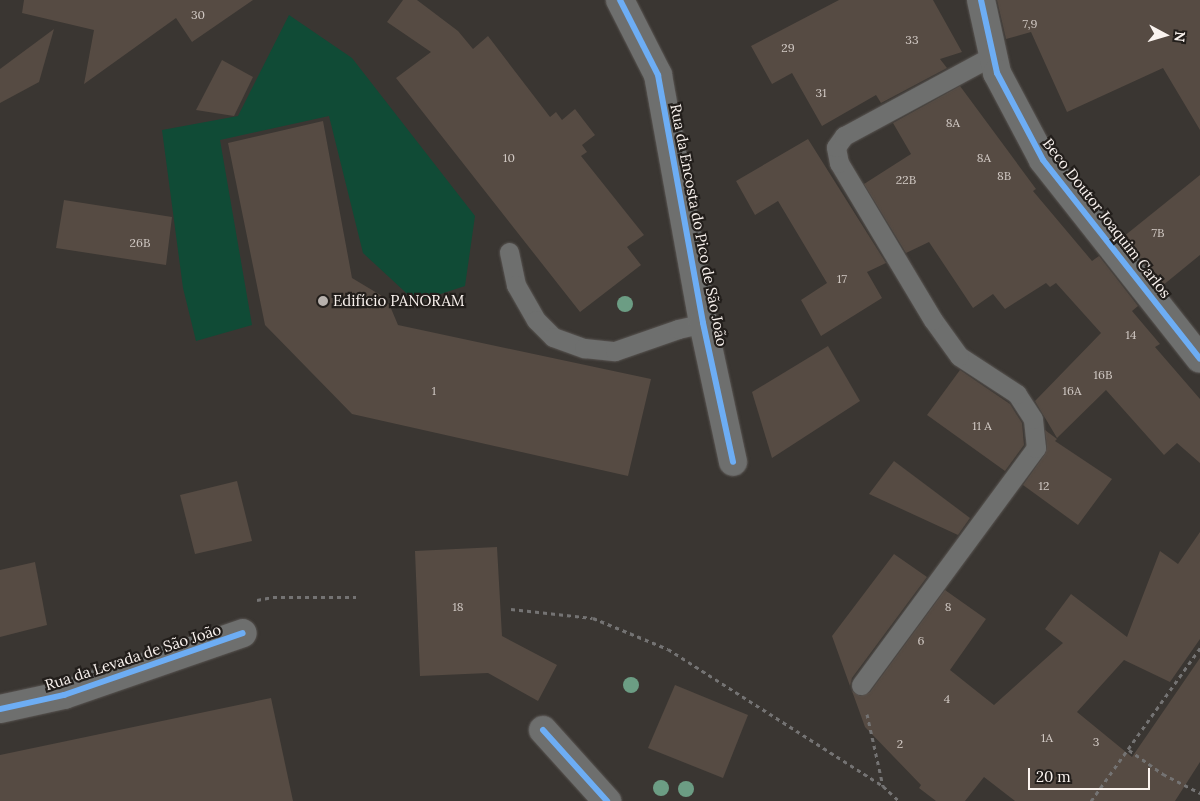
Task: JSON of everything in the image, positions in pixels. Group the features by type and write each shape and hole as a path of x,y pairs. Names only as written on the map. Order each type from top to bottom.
{"street":[{"name":"Rua da Encosta do Pico de São João","path":"620,0 658,75 703,323 733,462"},
{"name":"Beco Doutor Joaquim Carlos","path":"981,0 997,73 1043,160 1200,358"},
{"name":"Rua da Levada de São João","path":"0,709 64,695 243,633"},
{"path":"543,730 606,801"}],"lane":[{"path":"861,685 1036,448 1033,419 1017,394 959,356 932,320 839,163 836,147 844,136 992,56"},
{"path":"509,252 516,285 536,320 553,338 584,348 615,351 678,329 703,323"}],"path":[{"path":"243,633 240,604 273,597 356,597"},
{"path":"511,609 593,618 668,648 883,786 900,801"},
{"path":"1091,801 1200,648"},
{"path":"861,685 883,786"},
{"path":"1129,750 1163,774 1200,793"}],"green space":[{"path":"289,15 352,58 475,216 465,286 416,302 363,253 329,116 220,140 252,325 196,341 183,288 162,130 238,116"}],"building":[{"path":"24,0 253,0 192,42 176,18 84,84 94,30 22,13"},
{"path":"403,0 417,0 458,31 473,49 488,36 550,117 556,112 562,120 575,109 595,135 582,145 587,152 581,156 644,235 627,247 641,265 580,312 396,78 431,52 387,22"},
{"path":"839,0 933,0 962,52 940,59 947,68 881,103 876,95 822,126 792,73 772,84 751,46"},
{"path":"997,0 1200,0 1200,130 1163,68 1067,112 1031,32 1006,39"},
{"path":"54,29 39,82 0,103 0,69"},
{"path":"222,60 253,77 234,116 196,110"},
{"path":"960,86 1036,189 1033,191 1092,261 1099,256 1138,306 1132,311 1160,344 1155,347 1200,399 1200,463 1177,443 1164,455 1106,390 1057,438 1035,401 1101,333 1056,283 1050,287 1046,283 1005,309 993,294 973,308 929,242 906,253 864,184 911,154 893,123"},
{"name":"Edifício PANORAM","path":"323,121 352,278 382,296 390,306 398,325 651,379 628,476 352,414 265,325 228,143"},
{"path":"808,139 886,263 867,272 882,298 821,336 801,300 827,283 778,201 755,215 736,181"},
{"path":"1200,175 1200,255 1162,286 1123,237"},
{"path":"64,200 172,217 166,265 56,248"},
{"path":"828,346 860,401 772,458 752,392"},
{"path":"960,370 1010,404 1022,423 1024,445 1005,471 927,415"},
{"path":"1045,430 1057,439 1055,441 1112,479 1078,525 1023,485 1045,454 1047,447"},
{"path":"894,461 970,518 958,535 869,494"},
{"path":"237,481 252,541 195,554 180,495"},
{"path":"1200,532 1200,639 1170,682 1124,660 1077,712 1132,757 1200,658 1200,762 1175,801 1015,801 984,777 965,801 936,801 919,788 921,785 865,727 852,691 860,696 870,692 945,590 986,619 950,670 994,705 1063,643 1045,629 1071,594 1127,637 1160,551 1178,564"},
{"path":"497,547 502,636 557,665 538,701 488,673 420,676 415,551"},
{"path":"894,554 927,577 852,678 850,686 832,636"},
{"path":"35,562 47,625 0,637 0,570"},
{"path":"675,685 748,715 723,778 648,748"},
{"path":"271,698 293,801 0,801 0,755"}],"cycle path":[{"path":"620,0 658,75 703,323 733,462"},
{"path":"981,0 997,73 1043,160 1200,359"},
{"path":"0,709 64,695 243,633"},
{"path":"543,730 607,801"}],"place":[{"name":"Edifício PANORAM","path":"323,301"}]}
